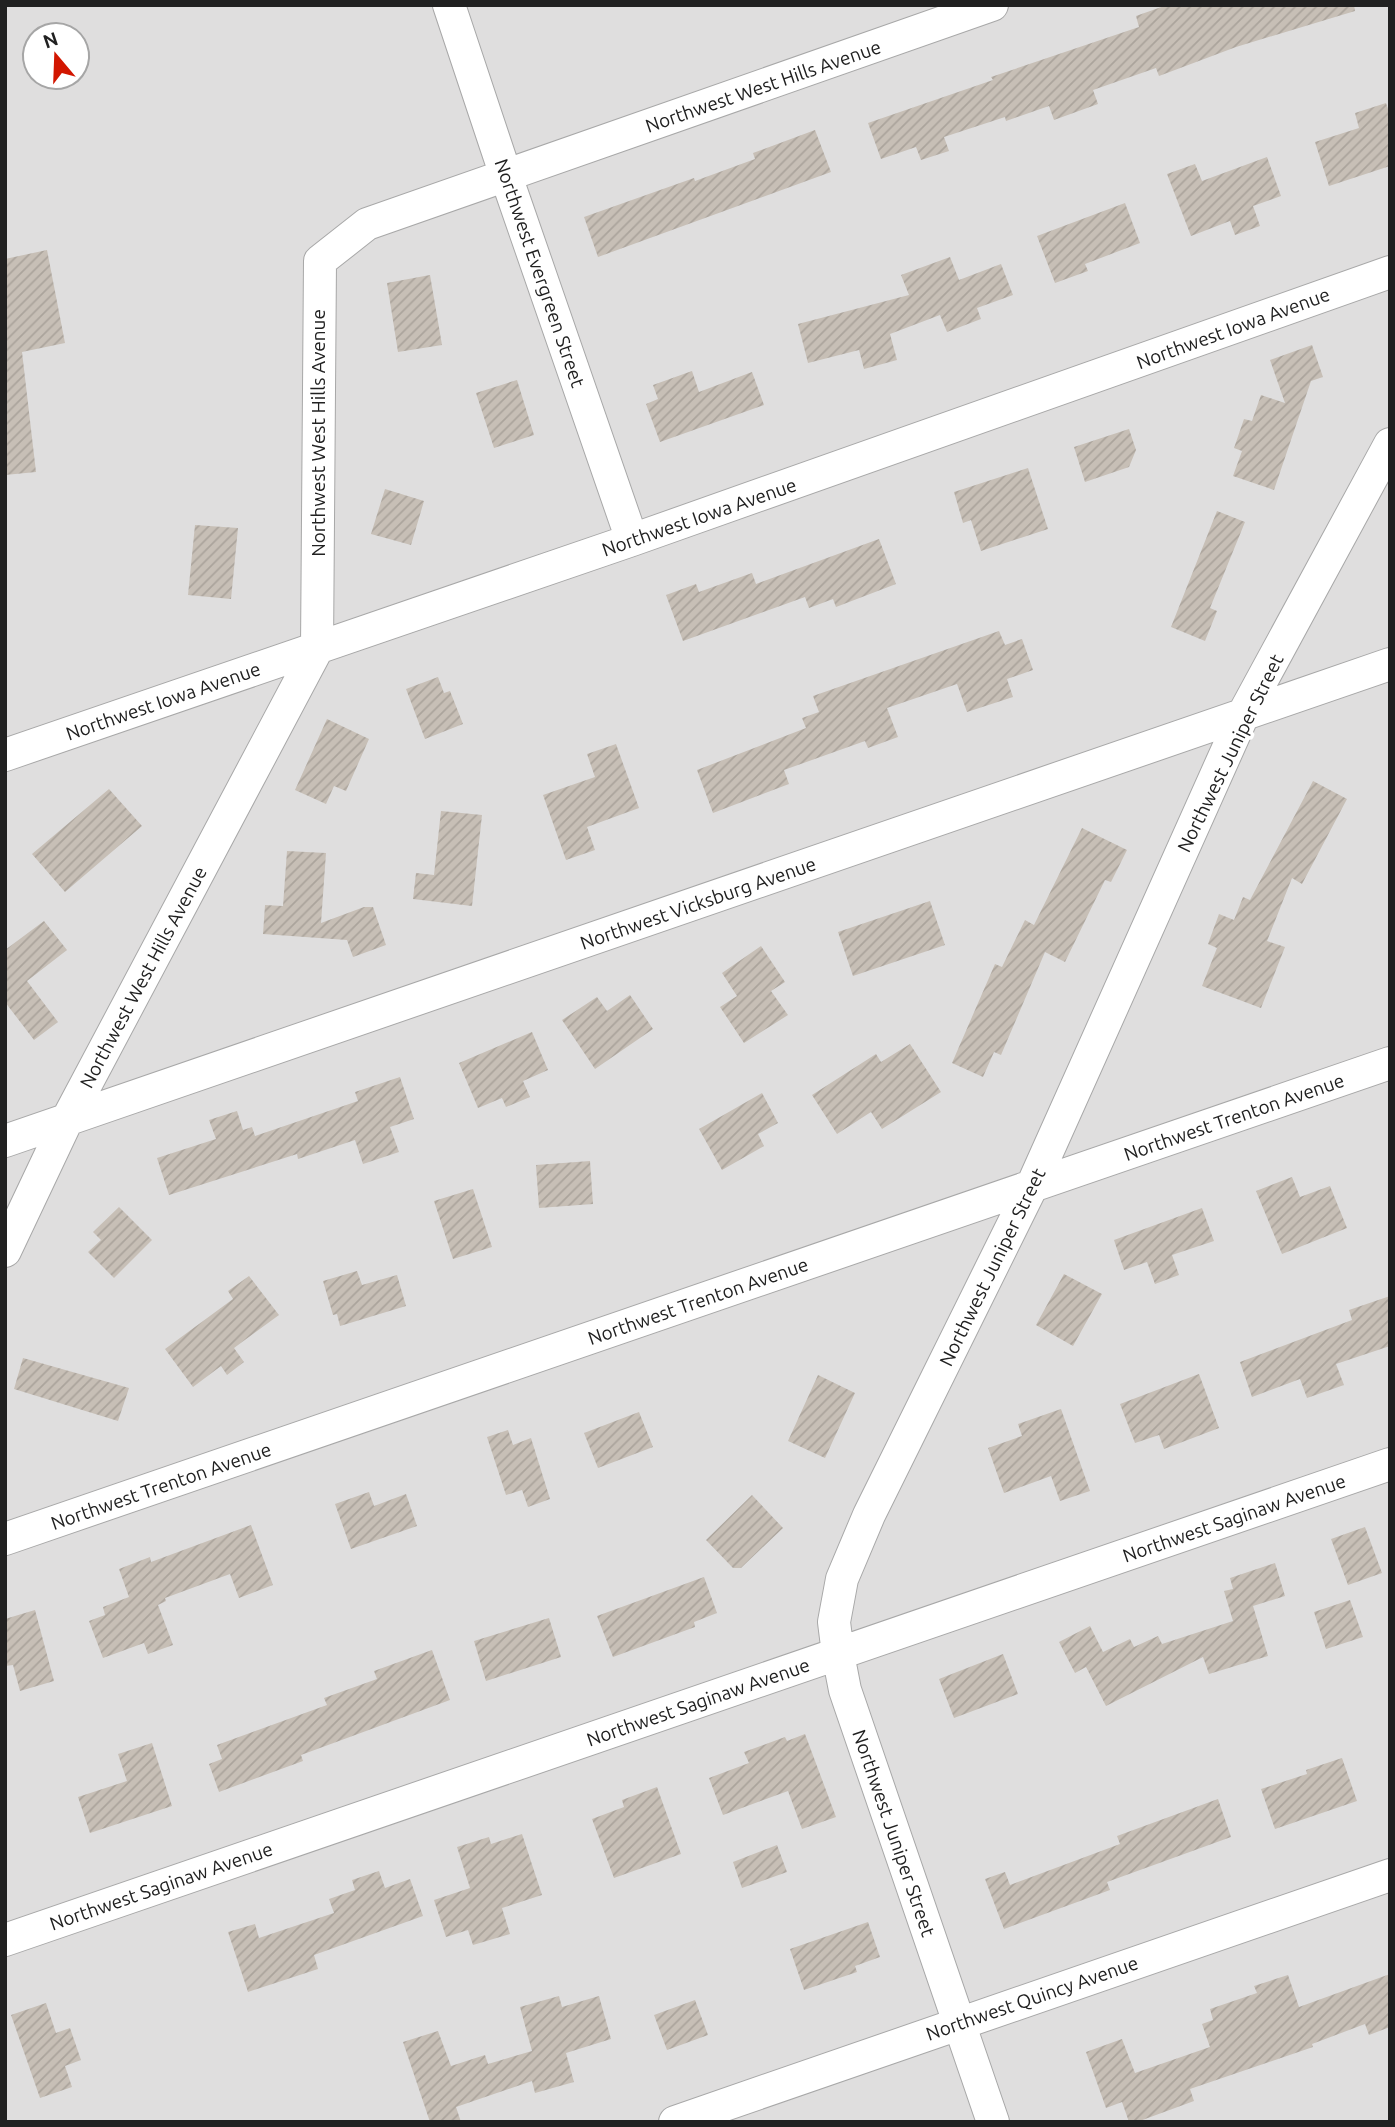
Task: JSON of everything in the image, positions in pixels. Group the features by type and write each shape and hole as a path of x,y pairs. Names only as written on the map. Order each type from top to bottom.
{"street":[{"name":"Northwest Evergreen Street","path":"449,5 632,540"},
{"name":"Northwest West Hills Avenue","path":"5,1251 67,1120 317,649 320,261 366,224 992,5"},
{"name":"Northwest Iowa Avenue","path":"5,755 632,540 1390,272"},
{"name":"Northwest Juniper Street","path":"993,2122 845,1690 834,1622 842,1579 869,1515 1032,1186 1243,715 1390,444"},
{"name":"Northwest Vicksburg Avenue","path":"5,1141 1390,664"},
{"name":"Northwest Trenton Avenue","path":"5,1539 1390,1063"},
{"name":"Northwest Saginaw Avenue","path":"5,1940 1390,1464"},
{"name":"Northwest Quincy Avenue","path":"675,2122 1390,1875"}],"shaded area":[{"path":"5,5 1390,5 1390,2122 5,2122"}],"building":[{"path":"1167,5 1354,5 1355,11 1236,47 1159,76 1156,68 1093,90 1098,104 1054,120 1049,106 1006,121 1005,117 944,137 949,151 921,160 916,147 881,159 868,123 993,80 991,77 1139,27 1136,16"},
{"path":"1386,103 1390,115 1390,166 1329,186 1315,142 1359,128 1355,113"},
{"path":"815,130 831,172 598,257 584,217 755,159 753,153"},
{"path":"1267,157 1281,196 1253,206 1260,226 1235,235 1230,221 1191,236 1167,174 1195,164 1202,181"},
{"path":"1125,203 1140,243 1085,264 1088,271 1055,283 1037,236"},
{"path":"47,250 65,343 22,352 36,472 5,475 5,259"},
{"path":"950,257 959,280 1001,264 1013,295 977,308 981,319 947,332 940,315 890,334 897,360 864,369 859,350 808,363 798,324 909,295 901,275"},
{"path":"430,275 442,345 398,352 387,283"},
{"path":"1312,345 1323,377 1311,381 1274,490 1233,476 1242,451 1234,448 1244,419 1252,421 1261,395 1285,403 1270,360"},
{"path":"692,371 699,392 752,372 764,405 660,442 646,404 658,399 653,385"},
{"path":"517,380 534,435 494,448 476,393"},
{"path":"1129,429 1136,450 1129,467 1085,482 1074,447"},
{"path":"1028,468 1048,529 981,551 971,520 963,523 954,492"},
{"path":"385,489 424,501 411,545 371,534"},
{"path":"1217,511 1245,522 1210,608 1217,611 1205,641 1171,627"},
{"path":"195,525 238,528 231,599 188,595"},
{"path":"879,539 896,584 836,607 833,599 809,608 805,597 683,641 666,595 696,584 699,592 752,573 756,584"},
{"path":"999,631 1005,645 1022,639 1033,670 1007,679 1013,697 967,712 957,684 887,708 898,737 868,748 865,741 784,770 789,784 713,813 697,770 806,728 802,718 819,712 813,696"},
{"path":"438,677 444,693 450,691 463,724 425,739 406,689"},
{"path":"327,719 369,739 346,791 334,786 326,804 295,790"},
{"path":"616,744 639,808 587,827 595,850 566,860 543,795 595,777 587,754"},
{"path":"1313,781 1347,799 1302,884 1292,878 1267,941 1285,947 1261,1008 1202,986 1217,948 1208,944 1219,914 1234,920 1243,897 1250,900"},
{"path":"109,789 142,826 65,892 32,854"},
{"path":"441,811 482,815 472,906 413,899 416,873 434,875"},
{"path":"1082,828 1127,850 1111,882 1105,880 1065,962 1045,952 1001,1055 994,1052 983,1077 952,1063 995,964 1002,967 1025,920 1034,925"},
{"path":"287,851 326,853 321,923 364,907 373,907 386,945 353,957 347,940 263,934 265,905 283,906"},
{"path":"930,901 945,945 853,976 838,932"},
{"path":"44,921 67,950 27,981 58,1022 34,1040 5,1002 5,950"},
{"path":"761,946 785,982 771,991 788,1015 744,1043 720,1007 737,996 722,973"},
{"path":"630,995 653,1029 595,1069 562,1020 597,997 607,1011"},
{"path":"532,1032 548,1070 523,1081 530,1097 506,1107 502,1098 478,1108 459,1063"},
{"path":"910,1044 941,1092 882,1129 871,1112 837,1134 812,1095 876,1054 881,1062"},
{"path":"400,1077 414,1119 390,1127 399,1152 363,1164 355,1140 298,1159 297,1154 169,1195 157,1158 216,1139 209,1120 237,1111 243,1130 252,1127 255,1136 358,1101 355,1092"},
{"path":"762,1093 778,1123 758,1134 764,1146 722,1170 699,1129"},
{"path":"590,1161 593,1204 539,1208 536,1165"},
{"path":"1292,1177 1300,1197 1330,1186 1347,1228 1282,1254 1256,1191"},
{"path":"473,1189 492,1247 453,1259 434,1201"},
{"path":"119,1207 152,1240 114,1278 88,1252 101,1240 93,1232"},
{"path":"1202,1208 1214,1241 1172,1255 1179,1275 1155,1284 1147,1262 1124,1270 1114,1240"},
{"path":"357,1271 362,1285 397,1275 406,1306 340,1326 337,1314 333,1315 323,1281"},
{"path":"1064,1274 1102,1294 1073,1346 1036,1325"},
{"path":"249,1276 279,1315 234,1348 244,1362 227,1375 221,1366 193,1387 165,1349 233,1299 228,1291"},
{"path":"1390,1296 1390,1346 1336,1364 1344,1385 1307,1398 1300,1379 1252,1397 1240,1362 1352,1320 1349,1310"},
{"path":"23,1358 129,1388 118,1421 14,1389"},
{"path":"1199,1374 1219,1428 1164,1449 1159,1435 1135,1443 1120,1404"},
{"path":"818,1375 855,1393 825,1458 788,1441"},
{"path":"1061,1409 1090,1491 1060,1501 1051,1476 1004,1493 988,1448 1022,1436 1018,1424"},
{"path":"639,1412 653,1447 598,1468 584,1433"},
{"path":"508,1430 513,1445 531,1438 550,1499 528,1507 522,1490 506,1495 487,1437"},
{"path":"369,1492 374,1506 406,1494 417,1526 351,1549 335,1504"},
{"path":"752,1495 783,1528 741,1568 733,1568 706,1540"},
{"path":"251,1525 273,1585 239,1598 230,1574 165,1598 166,1601 158,1605 173,1645 148,1654 144,1643 103,1658 89,1621 105,1615 103,1607 129,1597 119,1569 150,1557 151,1562"},
{"path":"1365,1527 1382,1573 1348,1585 1331,1539"},
{"path":"1275,1563 1285,1596 1253,1606 1268,1656 1209,1674 1203,1657 1106,1706 1086,1667 1075,1673 1059,1642 1090,1626 1103,1652 1130,1639 1134,1647 1158,1636 1162,1644 1233,1621 1224,1591 1233,1589 1230,1578"},
{"path":"704,1577 717,1613 694,1622 695,1627 613,1657 597,1616"},
{"path":"1350,1600 1363,1637 1326,1649 1314,1612"},
{"path":"35,1610 54,1681 20,1691 13,1665 5,1666 5,1619"},
{"path":"549,1618 561,1657 486,1681 474,1641"},
{"path":"432,1650 450,1700 301,1755 303,1761 219,1792 209,1764 222,1759 217,1745 327,1705 324,1698 377,1679 374,1671"},
{"path":"1003,1654 1018,1694 954,1718 939,1679"},
{"path":"805,1734 836,1817 802,1829 788,1791 723,1815 709,1778 749,1763 744,1752 785,1737 787,1741"},
{"path":"152,1743 172,1806 90,1833 78,1797 127,1781 118,1754"},
{"path":"1342,1758 1357,1801 1275,1829 1261,1789 1307,1774 1306,1770"},
{"path":"657,1787 681,1854 614,1878 592,1819 624,1807 622,1800"},
{"path":"1218,1799 1231,1837 1107,1882 1110,1890 1004,1929 985,1879 1005,1872 1010,1885 1120,1844 1117,1836"},
{"path":"522,1834 542,1895 502,1908 510,1934 473,1945 468,1930 446,1937 434,1900 470,1888 457,1847 489,1837 491,1844"},
{"path":"777,1845 787,1872 742,1888 733,1862"},
{"path":"379,1871 385,1888 410,1879 423,1916 314,1955 318,1969 248,1992 228,1932 255,1924 259,1938 334,1913 329,1899 355,1890 352,1880"},
{"path":"868,1922 880,1957 855,1966 857,1972 804,1990 790,1949"},
{"path":"1390,1974 1390,2027 1369,2035 1365,2024 1312,2044 1313,2047 1190,2089 1194,2101 1137,2122 1129,2122 1122,2102 1106,2108 1086,2052 1122,2039 1135,2073 1210,2047 1202,2024 1213,2020 1210,2009 1257,1993 1254,1986 1288,1975 1299,2007"},
{"path":"559,1996 562,2007 599,1996 611,2039 566,2053 574,2082 535,2093 532,2081 456,2107 461,2122 430,2122 403,2042 438,2031 451,2066 485,2055 488,2064 532,2051 520,2007"},
{"path":"695,2000 708,2035 667,2050 654,2015"},
{"path":"46,2003 56,2033 70,2028 81,2060 65,2066 72,2087 40,2098 11,2015"}]}
